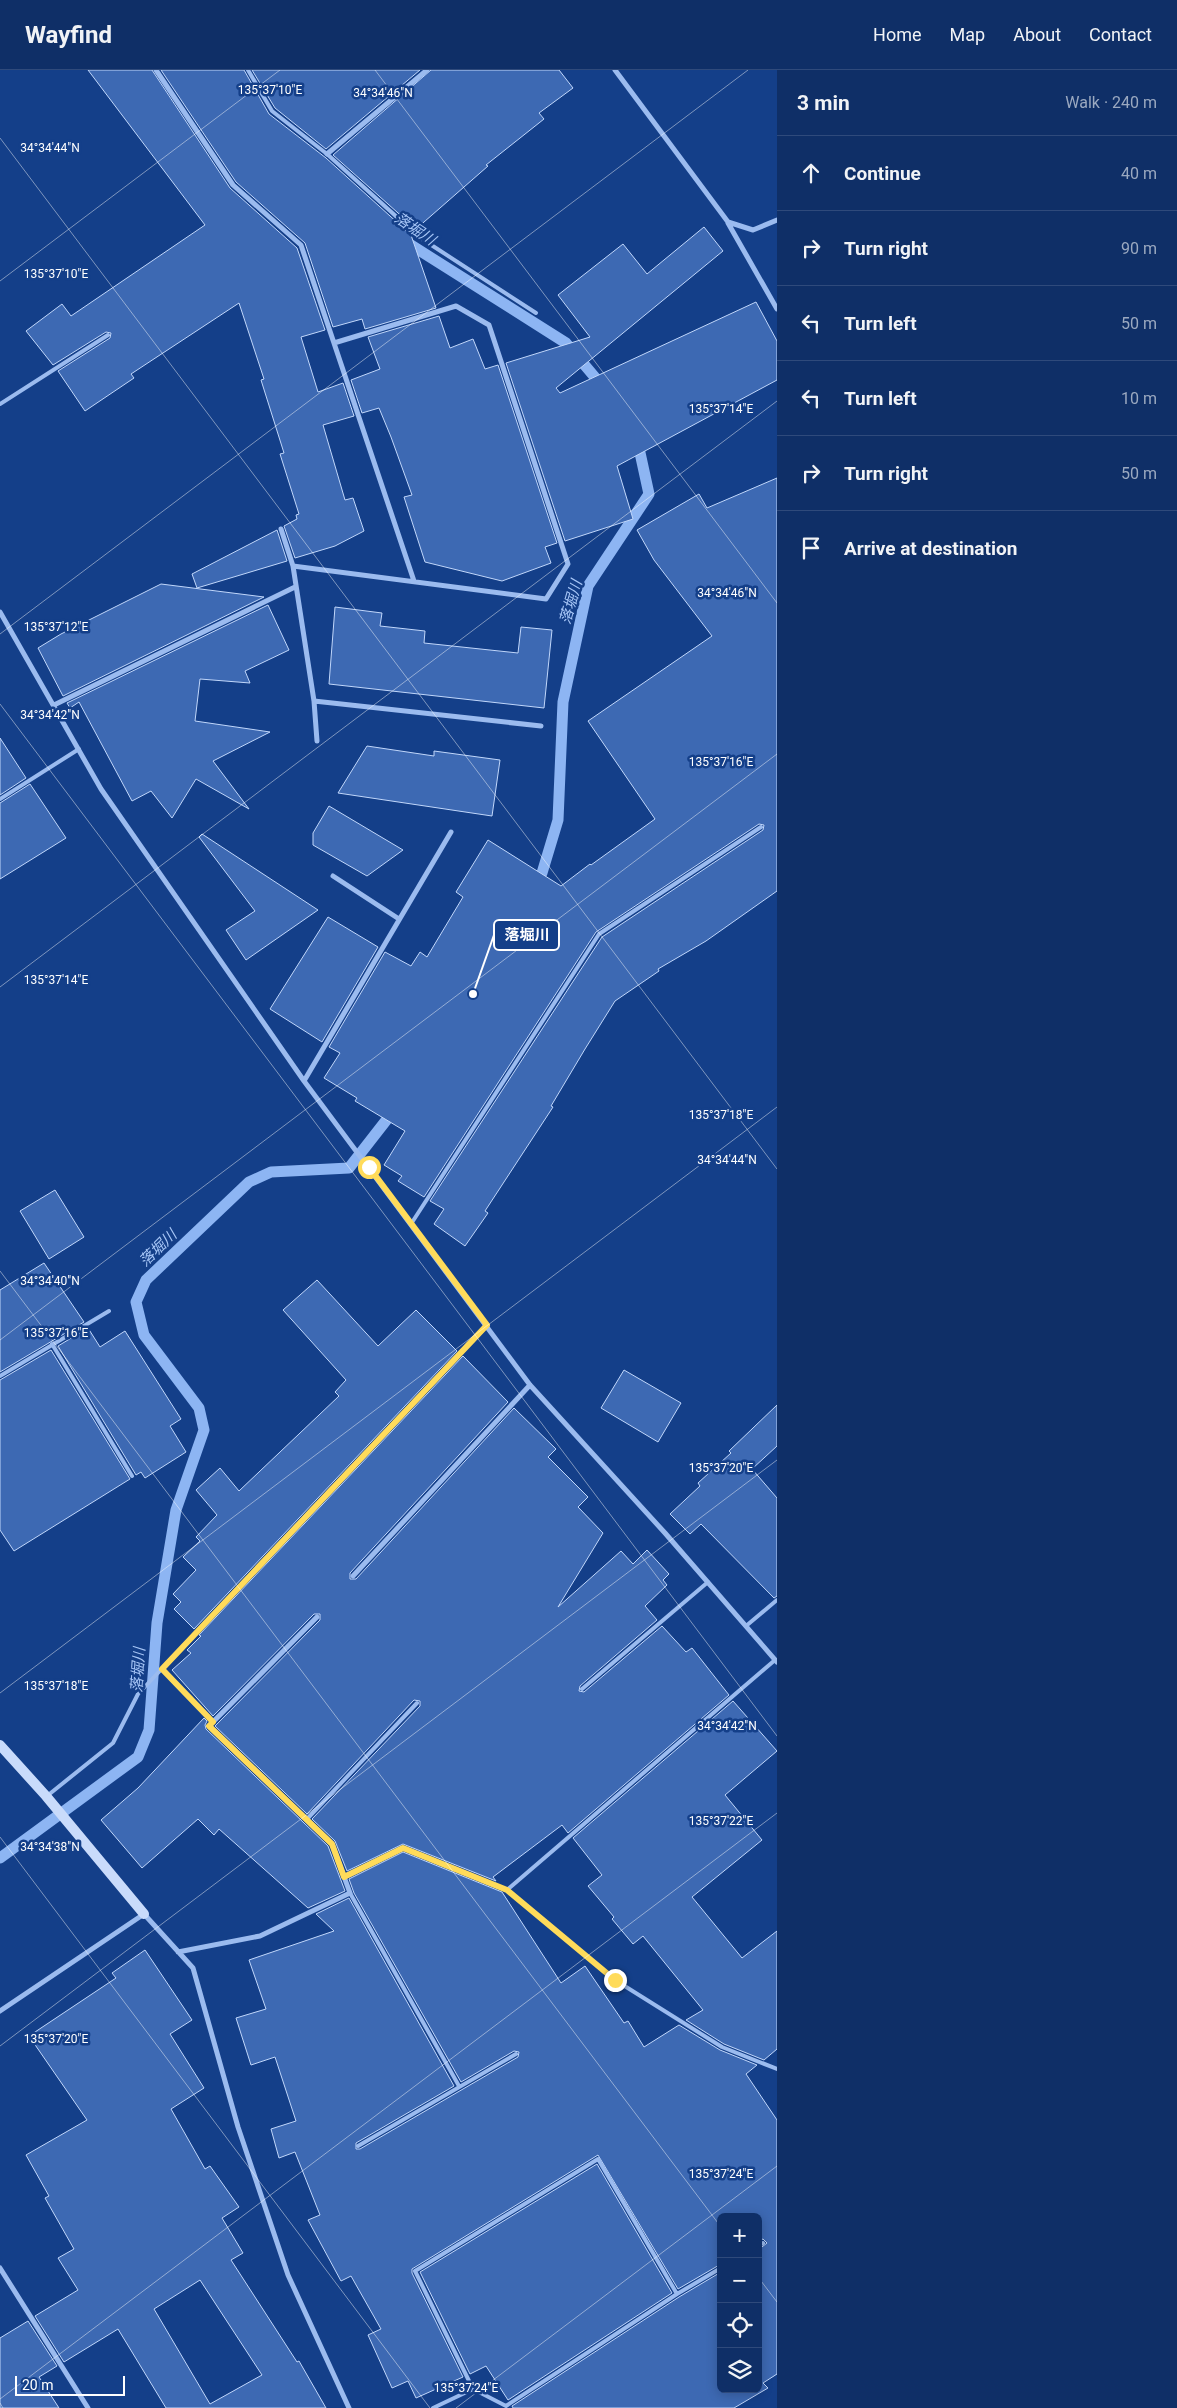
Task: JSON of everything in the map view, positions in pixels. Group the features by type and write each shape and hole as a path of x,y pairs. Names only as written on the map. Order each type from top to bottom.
{"street":[{"path":"156,70 233,185 301,244 414,581"},
{"path":"327,154 427,70"},
{"path":"615,70 728,222 777,309"},
{"path":"728,222 753,230 777,220"},
{"path":"293,566 546,599 568,564 489,325 456,306 334,344"},
{"path":"281,529 293,566 314,701 318,741"},
{"path":"54,705 295,587"},
{"path":"0,612 101,789 304,1081 530,1385 708,1582 776,1661"},
{"path":"314,701 540,726"},
{"path":"304,1081 451,832"},
{"path":"334,876 399,920"},
{"path":"353,1576 530,1385"},
{"path":"178,1952 260,1936 350,1893 332,1844 209,1726 317,1617"},
{"path":"0,1745 55,1806 144,1914 193,1968 238,2127 288,2274 349,2408"},
{"path":"0,2011 144,1914"},
{"path":"0,2268 88,2408"}],"lane":[{"path":"248,70 272,110 327,154 419,237 536,313"},
{"path":"0,404 108,335"},
{"path":"0,799 79,749"},
{"path":"411,1224 599,934 762,828"},
{"path":"0,1376 108,1311"},
{"path":"46,1796 113,1743 138,1694 487,1325"},
{"path":"52,1344 132,1476"},
{"path":"582,1689 708,1582"},
{"path":"746,1626 777,1600"},
{"path":"507,1890 776,1661"},
{"path":"160,1671 213,1722"},
{"path":"307,1819 417,1704"},
{"path":"344,1877 403,1848 507,1890 615,1980 722,2047 775,2068 777,2063"},
{"path":"350,1893 459,2086"},
{"path":"358,2146 516,2054"},
{"path":"677,2294 598,2159 415,2271 473,2389 506,2406 677,2294 717,2270"},
{"path":"433,2408 473,2389"}],"building":[{"path":"88,70 152,70 230,188 297,248 325,330 301,337 318,392 343,383 354,416 323,425 345,500 353,498 364,531 335,546 295,558 284,526 297,519 296,515 299,514 280,454 284,453 261,380 264,379 239,303 131,374 134,378 85,411 58,371 110,338 111,333 106,332 53,365 26,331 62,304 71,316 205,225"},
{"path":"161,70 244,70 269,114 326,158 411,235 436,308 365,329 362,319 333,327 305,243 236,182"},
{"path":"252,70 420,70 326,149 275,108"},
{"path":"431,70 559,70 573,88 539,113 544,119 486,165 488,166 416,229 333,155"},
{"path":"704,227 723,251 556,388 560,393 756,302 777,341 777,380 617,466 633,519 565,541 506,363 590,337 558,295 623,244 647,274"},
{"path":"439,316 450,348 473,339 485,369 498,365 557,543 545,547 551,563 502,581 425,562 404,497 412,495 391,437 379,408 362,413 351,380 380,369 368,337"},
{"path":"777,478 777,891 706,941 658,969 659,971 615,1001 551,1106 553,1107 485,1211 488,1213 465,1246 434,1224 444,1209 430,1201 602,937 763,830 764,825 759,824 596,932 424,1197 398,1181 402,1176 384,1165 405,1131 355,1101 357,1098 324,1078 340,1053 329,1047 385,952 411,966 420,952 427,957 463,897 456,892 488,840 561,886 655,819 588,721 712,636 654,560 637,530 699,494 707,508"},
{"path":"277,530 287,561 197,588 192,574"},
{"path":"161,584 264,597 63,696 38,648 61,634"},
{"path":"268,605 289,650 245,671 250,683 200,679 195,721 270,732 213,761 249,809 196,779 172,818 151,791 132,801 79,702 70,708 67,703"},
{"path":"335,607 382,613 380,626 425,631 424,643 518,653 521,627 552,630 544,708 329,684"},
{"path":"0,738 26,778 0,795"},
{"path":"367,746 434,756 434,751 500,760 492,816 338,793"},
{"path":"30,784 66,838 0,879 0,803"},
{"path":"329,806 403,850 367,876 313,845 313,833"},
{"path":"202,834 318,910 246,960 226,930 255,911 199,837"},
{"path":"328,917 378,947 322,1042 270,1009"},
{"path":"55,1190 84,1237 49,1259 20,1211"},
{"path":"44,1263 84,1322 0,1372 0,1290"},
{"path":"317,1280 378,1346 416,1310 457,1351 194,1629 174,1609 181,1602 173,1594 196,1570 183,1557 200,1541 196,1537 217,1515 196,1490 220,1468 239,1491 339,1396 335,1392 346,1380 283,1310"},
{"path":"88,1328 100,1347 125,1331 181,1419 170,1426 186,1452 145,1478 141,1472 136,1475 58,1346"},
{"path":"51,1350 130,1479 14,1551 0,1530 0,1380"},
{"path":"463,1356 508,1402 350,1573 350,1579 356,1579 514,1408 556,1449 548,1457 588,1497 578,1507 603,1533 558,1607 621,1551 633,1564 647,1550 669,1574 663,1580 667,1585 645,1606 657,1620 580,1686 579,1691 584,1692 662,1626 686,1652 692,1648 729,1695 568,1833 562,1825 493,1877 496,1881 403,1844 347,1871 335,1841 312,1819 420,1706 420,1701 414,1700 307,1814 215,1726 320,1620 320,1614 314,1614 213,1716 172,1670 191,1653 187,1650 201,1636 199,1635"},
{"path":"624,1370 681,1403 658,1442 601,1408"},
{"path":"777,1405 777,1446 752,1469 777,1498 777,1596 774,1598 701,1524 690,1534 670,1514 700,1486 698,1483 731,1453 729,1451"},
{"path":"733,1701 777,1751 725,1795 762,1840 692,1897 742,1958 777,1931 777,2049 764,2060 724,2044 686,2020 703,2010 643,1936 633,1944 612,1919 614,1917 588,1886 602,1875 573,1838"},
{"path":"204,1718 207,1721 206,1729 328,1846 345,1891 308,1908 219,1829 214,1835 198,1819 142,1868 101,1820 138,1788"},
{"path":"403,1852 502,1892 561,1983 585,1966 624,2023 628,2021 644,2047 679,2025 720,2050 757,2065 746,2074 777,2120 777,2374 763,2383 768,2388 762,2392 762,2247 767,2243 762,2239 762,2213 717,2213 717,2266 678,2289 598,2155 412,2269 412,2273 463,2377 416,2398 408,2381 392,2388 368,2335 381,2329 351,2276 341,2281 308,2220 320,2215 295,2152 279,2158 271,2129 296,2121 275,2057 251,2065 236,2018 266,2009 249,1960 334,1931 316,1914 349,1898 454,2086 356,2143 356,2149 360,2149 518,2057 519,2052 514,2051 461,2082 354,1893 349,1879"},
{"path":"145,1950 192,2020 170,2034 204,2088 171,2109 205,2169 210,2166 239,2207 222,2218 243,2253 231,2260 297,2362 299,2361 326,2408 166,2408 118,2329 64,2362 35,2316 78,2290 58,2258 74,2249 45,2198 49,2196 26,2155 87,2120 29,2036 116,1978 112,1973","holes":["200,2280 262,2375 210,2404 154,2309"]},
{"path":"597,2164 672,2293 508,2400 486,2366 470,2374 420,2272"},
{"path":"717,2274 717,2393 760,2393 734,2408 513,2408 512,2406"},
{"path":"28,2321 57,2366 39,2377 59,2408 0,2408 0,2338"}],"waterway":[{"name":"落堀川","path":"403,240 566,343 604,388"},
{"name":"落堀川","path":"535,886 542,873 558,820 563,702 588,586 649,494 637,439"},
{"name":"落堀川","path":"0,1858 138,1757 149,1730 157,1623 176,1510 204,1430 199,1408 144,1335 136,1302 146,1280 249,1182 271,1172 349,1168 395,1109"}],"place":[{"name":"落堀川","path":"473,994"}],"route":[{"path":"369,1167 487,1325 162,1669 213,1722 209,1726 332,1844 344,1877 403,1848 507,1890 615,1980"}]}
